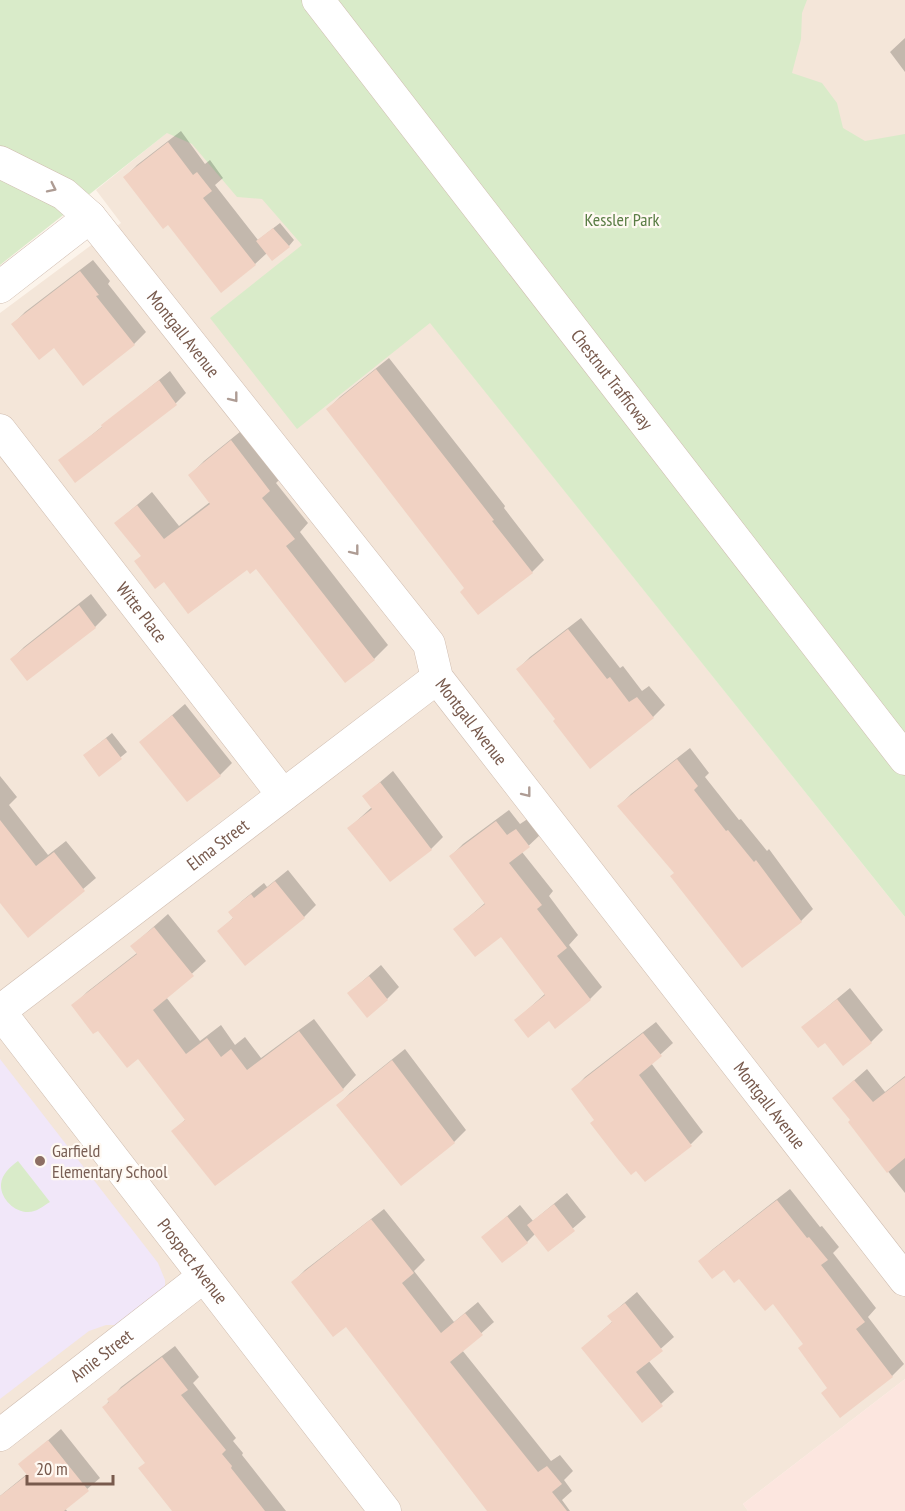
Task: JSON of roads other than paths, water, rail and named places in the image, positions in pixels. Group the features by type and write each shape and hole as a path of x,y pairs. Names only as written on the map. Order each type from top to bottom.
{"street":[{"name":"Chestnut Trafficway","path":"318,0 905,759"},
{"name":"Montgall Avenue","path":"0,162 64,194 90,218 429,644 437,678 905,1280"},
{"path":"0,287 90,218"},
{"name":"Witte Place","path":"0,430 283,795"},
{"name":"Elma Street","path":"0,1012 437,678"},
{"name":"Prospect Avenue","path":"0,1012 385,1511"},
{"name":"Amie Street","path":"0,1436 203,1277"}],"place":[{"name":"Garfield Elementary School","path":"40,1161"}],"park label":[{"name":"Kessler Park","path":"622,220"}]}
